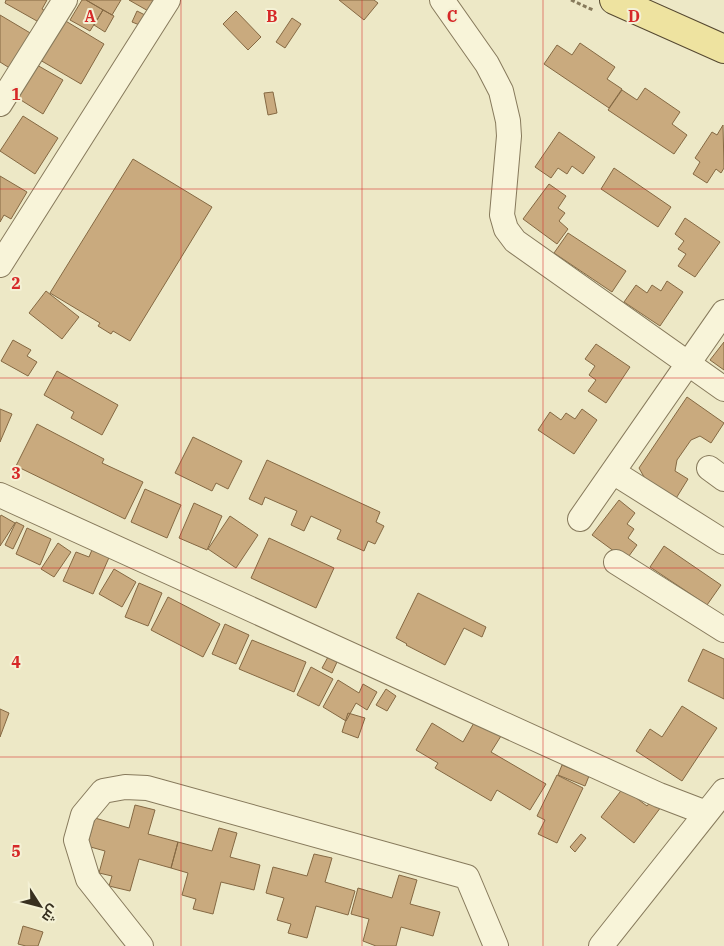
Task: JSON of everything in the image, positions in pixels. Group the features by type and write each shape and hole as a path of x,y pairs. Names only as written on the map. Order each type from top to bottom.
{"main road":[{"path":"614,0 724,49"},
{"path":"646,0 724,35"}],"street":[{"path":"0,104 65,0"},
{"path":"0,265 168,0"},
{"path":"442,0 495,77 506,106 509,136 502,214 506,229 515,241 724,389"},
{"path":"580,519 724,312"},
{"path":"613,472 724,542"},
{"path":"0,495 659,795 706,813"},
{"path":"616,562 724,630"},
{"path":"141,946 88,879 76,840 82,815 103,791 125,787 147,788 467,877 496,946"},
{"path":"601,946 724,791"}],"building":[{"path":"6,0 47,0 42,9 51,14 44,25 5,3"},
{"path":"82,0 86,0 103,10 90,31 70,20"},
{"path":"86,0 121,0 112,15"},
{"path":"129,0 157,0 150,12"},
{"path":"339,0 374,0 378,3 364,20"},
{"path":"103,10 114,16 105,32 94,25"},
{"path":"137,11 147,16 142,26 132,22"},
{"path":"236,11 261,37 248,50 223,24"},
{"path":"0,15 37,37 16,72 0,62"},
{"path":"292,18 301,24 285,48 276,42"},
{"path":"64,20 104,44 81,84 40,60"},
{"path":"580,43 615,67 607,79 622,89 609,108 544,64 557,45 572,55"},
{"path":"30,61 63,80 43,114 16,97"},
{"path":"645,88 680,112 672,124 687,135 674,154 608,110 622,90 637,100"},
{"path":"273,92 277,113 268,115 264,93"},
{"path":"23,116 58,138 35,174 0,151"},
{"path":"723,125 724,168 721,173 716,169 707,183 693,174 700,162 695,158 712,132 717,135"},
{"path":"559,132 595,157 583,174 572,166 567,174 558,168 551,178 535,167"},
{"path":"133,159 212,207 130,341 113,331 111,334 98,326 100,323 50,293"},
{"path":"614,168 671,207 658,227 601,189"},
{"path":"0,176 27,192 11,219 4,215 0,222"},
{"path":"549,184 566,196 558,208 565,213 559,221 568,229 557,244 523,219"},
{"path":"685,218 720,242 695,277 678,266 686,254 678,249 684,241 675,234"},
{"path":"568,233 626,271 612,292 554,253"},
{"path":"667,281 683,292 660,326 624,302 636,285 647,293 652,285 661,291"},
{"path":"46,291 79,317 62,339 29,313"},
{"path":"13,340 31,350 27,356 37,362 28,376 1,361"},
{"path":"724,342 724,370 710,360"},
{"path":"596,344 630,367 606,403 588,391 596,380 589,375 595,366 585,359"},
{"path":"57,371 118,405 102,435 71,418 74,412 44,395"},
{"path":"687,397 724,423 711,443 700,436 691,440 677,460 675,471 688,479 675,500 648,484 639,468"},
{"path":"0,409 12,414 0,442"},
{"path":"582,409 597,420 574,454 538,430 550,412 561,420 566,413 575,419"},
{"path":"37,424 104,459 102,463 143,482 125,519 16,466"},
{"path":"193,437 242,461 228,489 216,483 212,491 175,473"},
{"path":"267,460 380,512 376,522 384,526 375,544 368,541 364,551 337,539 341,530 311,516 304,531 291,525 297,511 265,497 262,505 249,499"},
{"path":"145,489 181,505 167,538 131,522"},
{"path":"619,500 635,513 627,524 634,529 628,538 637,545 626,560 592,535"},
{"path":"194,503 222,516 207,550 179,538"},
{"path":"1,515 15,523 0,546 0,517"},
{"path":"230,516 258,535 236,568 208,549"},
{"path":"16,522 24,526 13,549 5,545"},
{"path":"27,528 51,539 40,565 16,554"},
{"path":"269,538 334,568 316,608 251,578"},
{"path":"58,543 71,552 54,577 41,569"},
{"path":"94,545 111,553 93,594 63,581 76,552 89,557"},
{"path":"664,546 721,585 707,605 650,567"},
{"path":"114,569 136,582 122,607 99,594"},
{"path":"139,583 162,593 148,626 125,617"},
{"path":"418,593 486,627 482,637 464,628 445,665 406,645 396,638"},
{"path":"168,597 220,624 203,657 151,630"},
{"path":"225,624 249,635 236,664 212,654"},
{"path":"252,640 306,662 294,692 239,669"},
{"path":"703,649 724,659 724,699 688,681"},
{"path":"328,657 337,662 332,673 322,668"},
{"path":"311,667 333,679 319,706 297,695"},
{"path":"338,680 359,693 363,684 377,692 367,710 356,703 346,721 323,707"},
{"path":"386,689 396,696 387,711 376,705"},
{"path":"682,706 717,728 682,781 636,751 650,729 662,737"},
{"path":"0,709 9,713 0,737"},
{"path":"348,713 365,718 358,738 342,732"},
{"path":"475,721 501,736 491,752 546,784 530,810 497,790 491,801 435,768 438,763 416,750 432,723 463,742"},
{"path":"562,765 589,776 585,786 558,775"},
{"path":"557,775 583,788 557,843 538,834 545,820 537,816"},
{"path":"623,788 647,806 652,800 661,807 634,843 601,817"},
{"path":"135,805 155,810 148,834 178,842 171,868 139,859 130,891 109,886 112,876 99,873 105,851 87,846 95,818 129,828"},
{"path":"219,828 237,833 230,857 260,865 254,890 221,882 213,914 193,909 196,899 182,895 188,873 171,868 178,842 212,851"},
{"path":"581,834 586,838 575,852 570,847"},
{"path":"314,854 332,858 325,882 355,891 348,915 316,906 307,938 288,933 291,924 277,920 284,898 266,893 273,867 307,876"},
{"path":"399,875 417,880 410,904 440,912 433,936 401,927 396,946 376,946 363,941 369,919 351,914 358,888 392,898"},
{"path":"23,926 43,932 38,946 18,944"}]}
